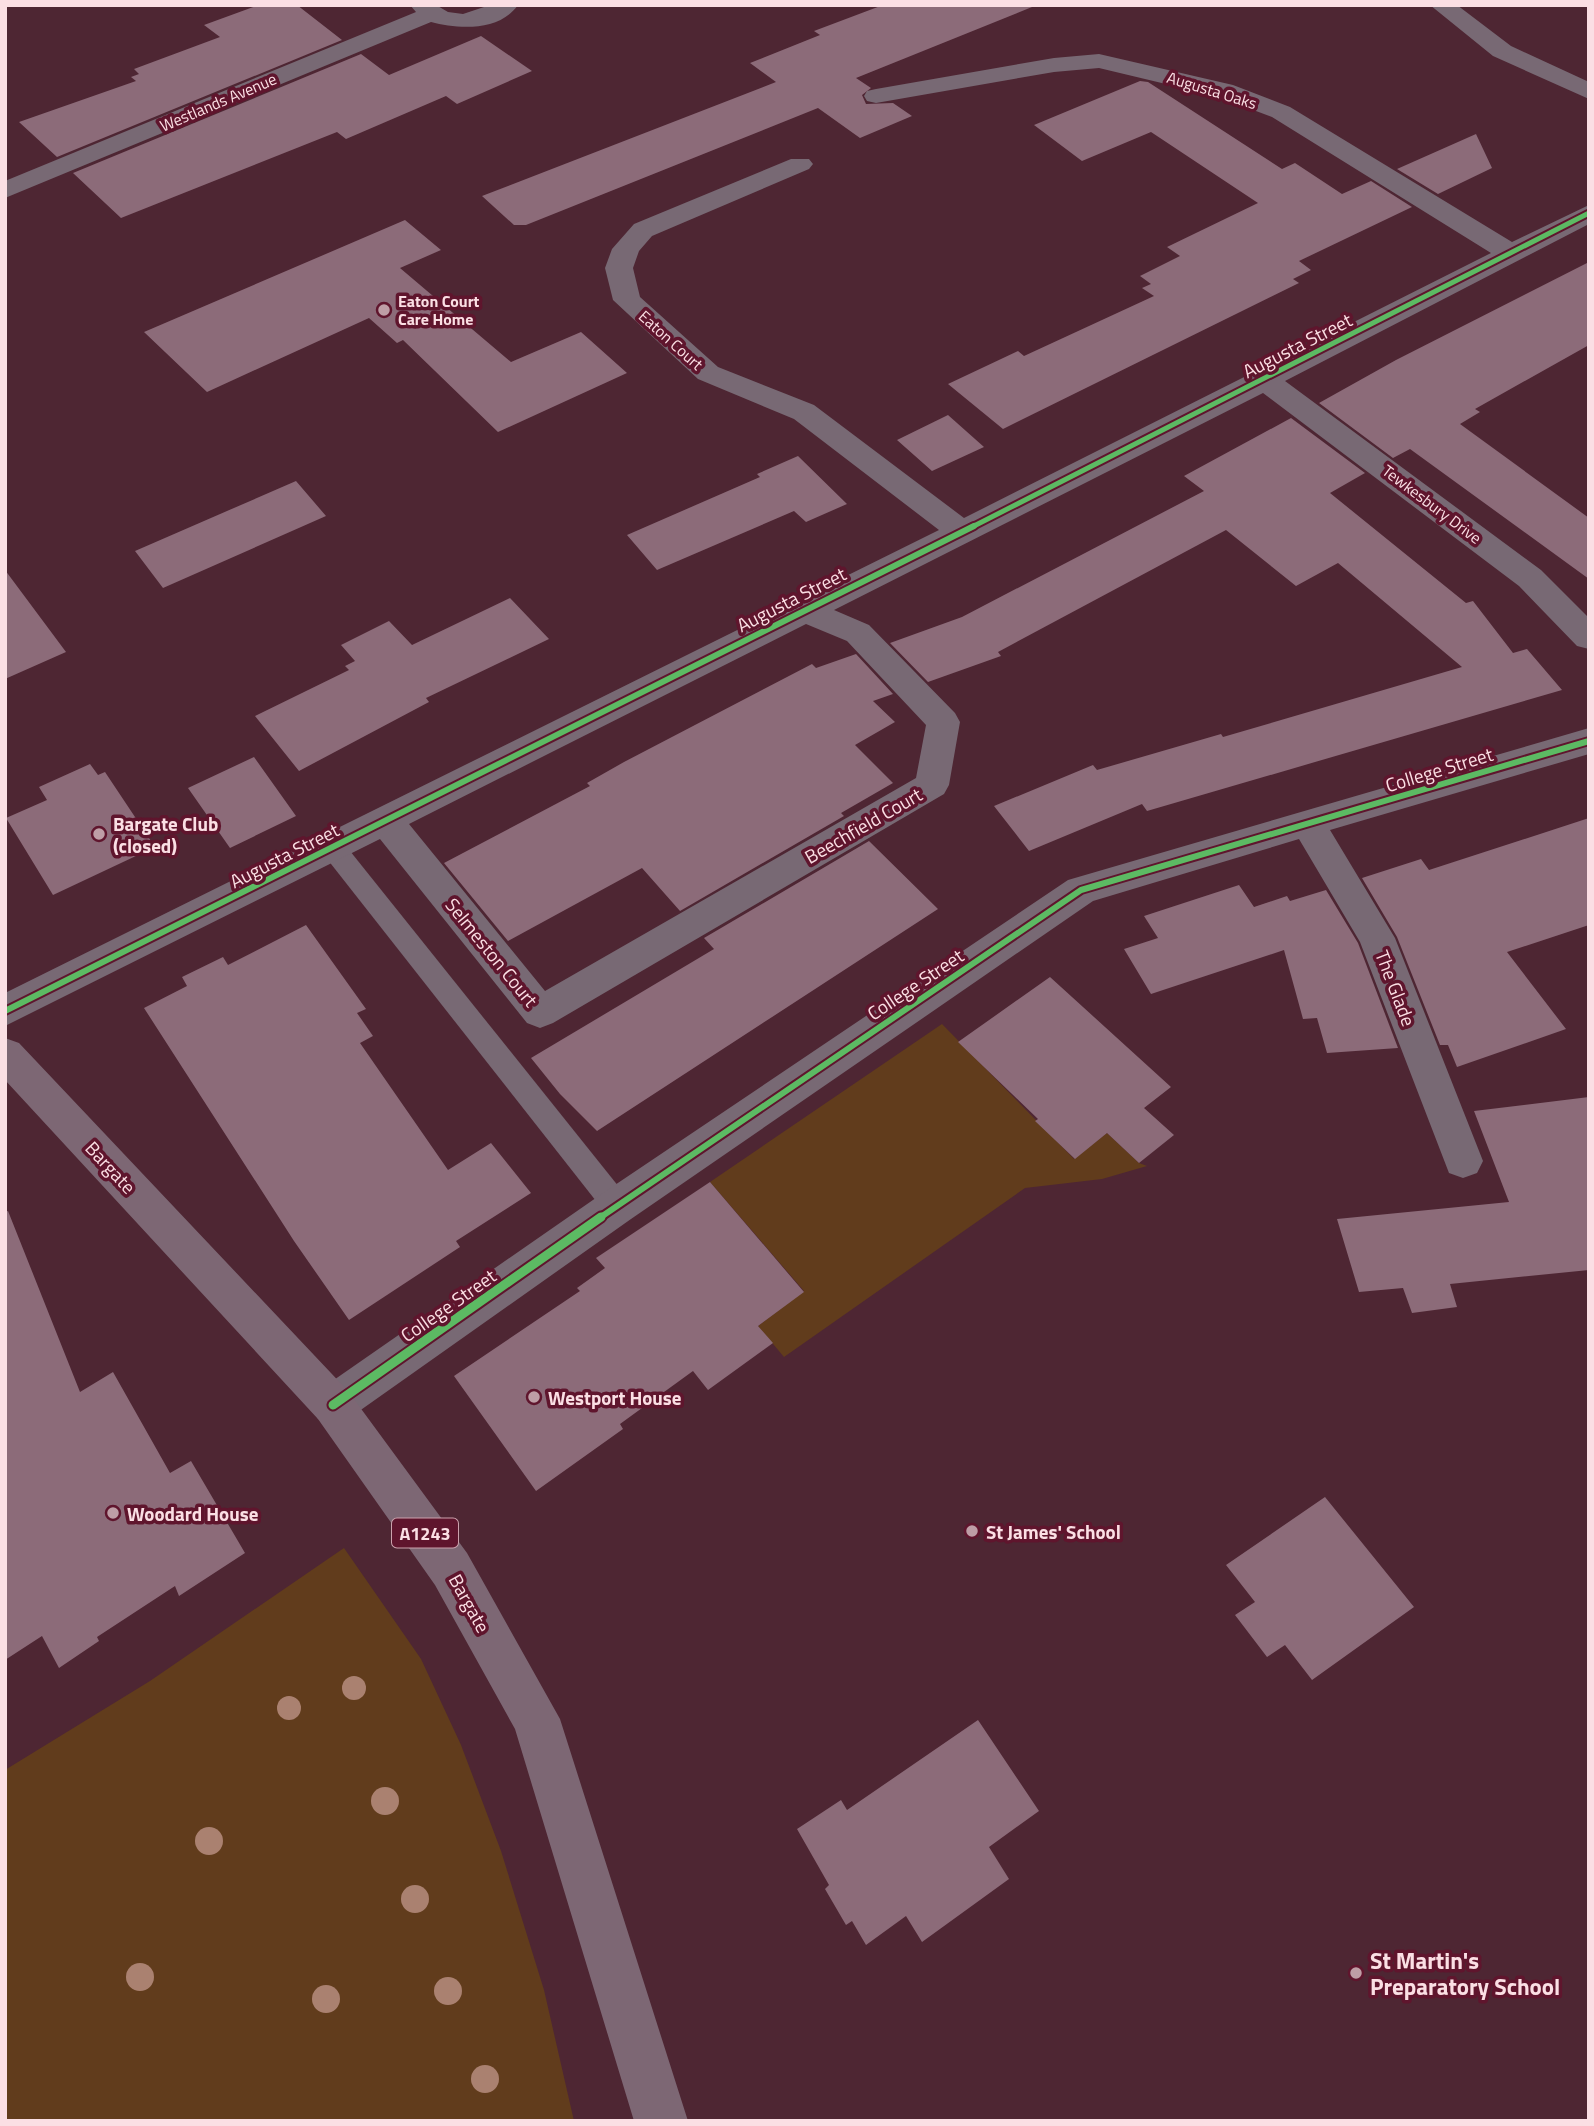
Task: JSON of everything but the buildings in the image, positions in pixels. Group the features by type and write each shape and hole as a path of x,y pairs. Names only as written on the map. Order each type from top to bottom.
{"main road":[{"name":"Bargate","path":"5,1054 333,1405 451,1569 536,1719 661,2121"}],"street":[{"name":"Westlands Avenue","path":"5,190 426,10 466,20 492,15 506,5"},
{"path":"1443,5 1502,51 1589,92"},
{"name":"Augusta Oaks","path":"876,96 1054,65 1099,61 1199,84 1281,112 1511,253"},
{"name":"Eaton Court","path":"800,164 643,230 626,249 619,268 627,300 708,373 804,412 962,532"},
{"name":"Augusta Street","path":"5,1011 1265,380 1589,213"},
{"name":"Tewkesbury Drive","path":"1265,380 1530,579 1589,638"},
{"name":"Beechfield Court","path":"692,925 932,785 943,722 858,633 805,610"},
{"name":"College Street","path":"333,1405 617,1206 1081,890 1589,741"},
{"name":"Selmeston Court","path":"386,821 540,1012 692,925"},
{"name":"The Glade","path":"1309,825 1377,938 1463,1161"}],"lane":[{"path":"333,848 617,1206"}],"shaded area":[{"path":"942,1024 1074,1159 1107,1133 1139,1163 1147,1166 1102,1179 1025,1188 784,1357 758,1326 804,1291 710,1182"},
{"path":"344,1548 421,1659 461,1745 501,1851 544,1990 574,2121 5,2121 5,1770 150,1681"}],"cycle path":[{"path":"5,1011 1265,380 1589,213"},
{"path":"333,1405 617,1206 1081,890 1589,741"}],"place":[{"name":"Eaton Court Care Home","path":"384,310"},
{"name":"Bargate Club (closed)","path":"99,834"},
{"name":"Westport House","path":"534,1397"},
{"name":"Woodard House","path":"113,1513"},
{"name":"St James' School","path":"972,1531"},
{"name":"St Martin's Preparatory School","path":"1356,1973"}]}
